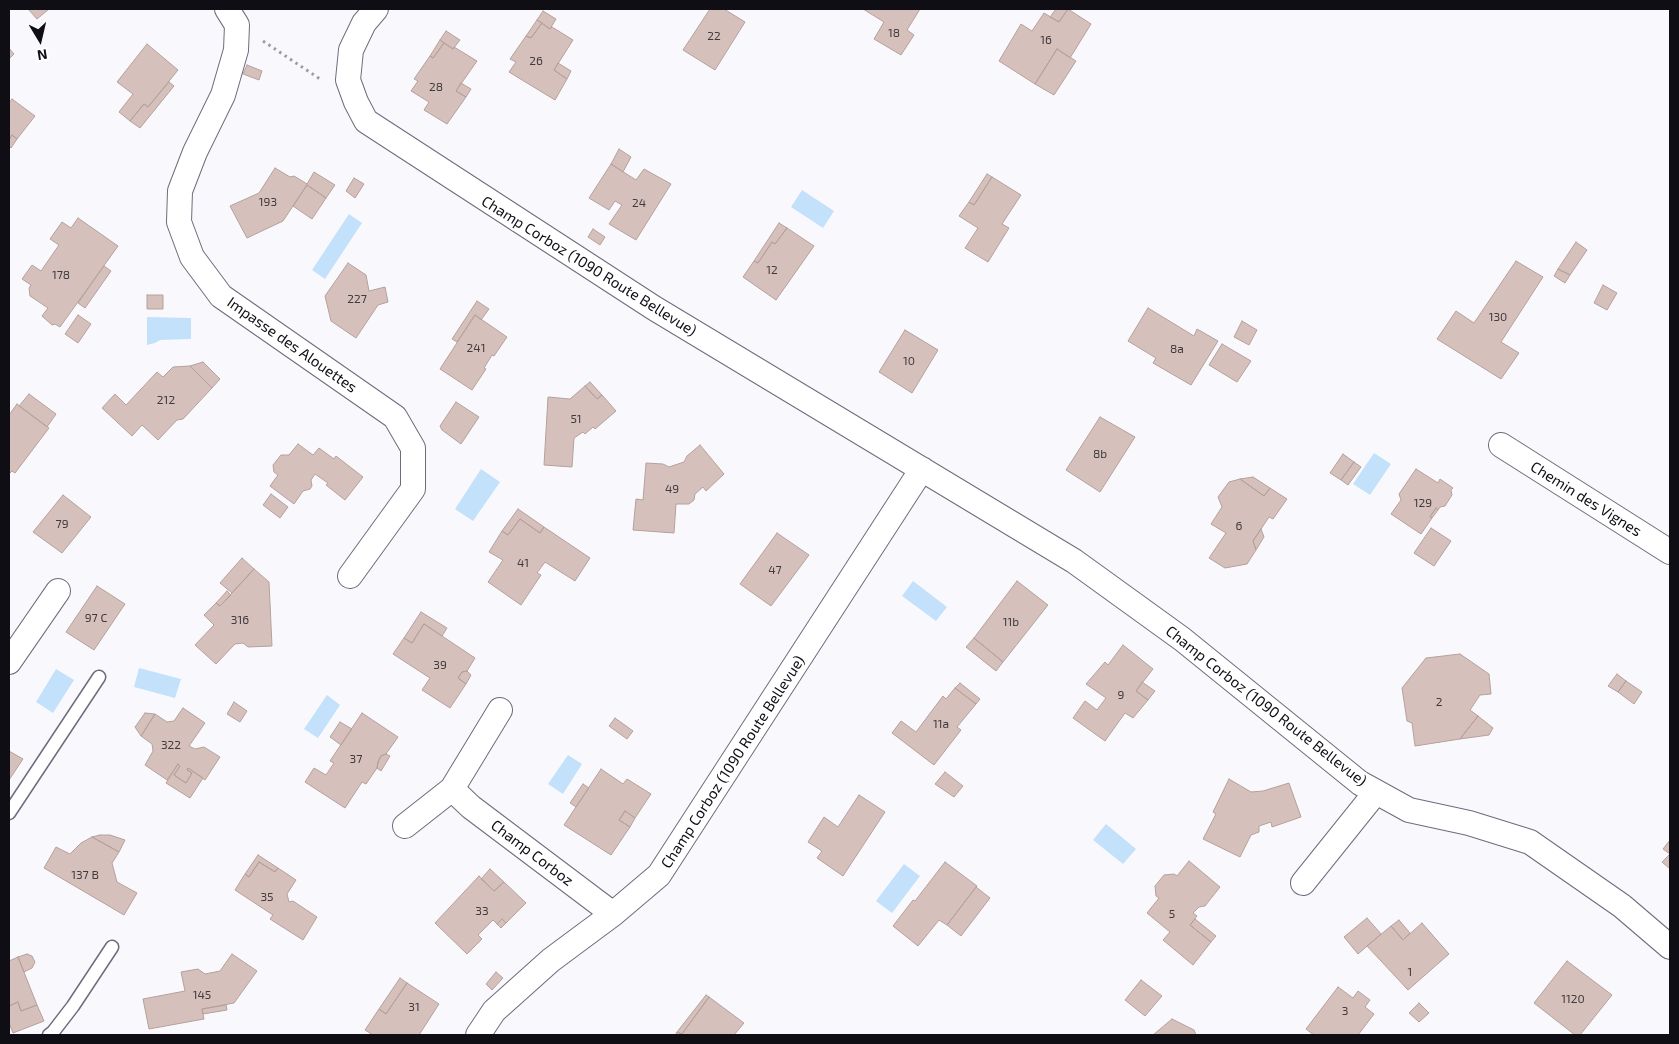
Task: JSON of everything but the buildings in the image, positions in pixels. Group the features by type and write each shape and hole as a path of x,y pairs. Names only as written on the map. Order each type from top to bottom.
{"street":[{"name":"Champ Corboz (1090 Route Bellevue)","path":"376,9 364,23 351,50 348,80 356,102 366,121 654,308 1074,561 1182,639 1360,783 1409,810 1469,823 1530,842 1622,906 1670,947"},
{"name":"Impasse des Alouettes","path":"232,17 236,50 223,95 195,152 180,191 179,222 192,257 221,296 395,417 413,448 413,489 350,576"},
{"name":"Chemin des Vignes","path":"1501,445 1670,552"},
{"name":"Champ Corboz (1090 Route Bellevue)","path":"478,1035 494,1011 551,960 613,914 660,875 922,469"},
{"path":"9,662 58,591"},
{"path":"405,826 452,789 500,710"},
{"name":"Champ Corboz","path":"452,789 471,807 613,914"},
{"path":"1303,883 1376,792"}],"lane":[{"path":"9,814 100,677"},
{"path":"49,1035 73,1006 112,947"}],"path":[{"path":"232,17 356,102"}],"water":[{"path":"802,190 834,211 823,228 791,207"},
{"path":"349,214 362,223 325,279 312,270"},
{"path":"147,317 191,318 191,339 160,340 147,345"},
{"path":"1374,453 1391,464 1370,495 1353,484"},
{"path":"481,469 500,482 473,521 455,509"},
{"path":"913,581 947,607 936,621 902,596"},
{"path":"139,668 181,679 175,698 134,687"},
{"path":"56,669 74,680 53,713 36,702"},
{"path":"327,695 340,705 318,738 304,729"},
{"path":"568,755 582,764 563,794 548,784"},
{"path":"1106,824 1136,849 1123,864 1093,840"},
{"path":"904,864 920,876 892,913 876,901"}]}
